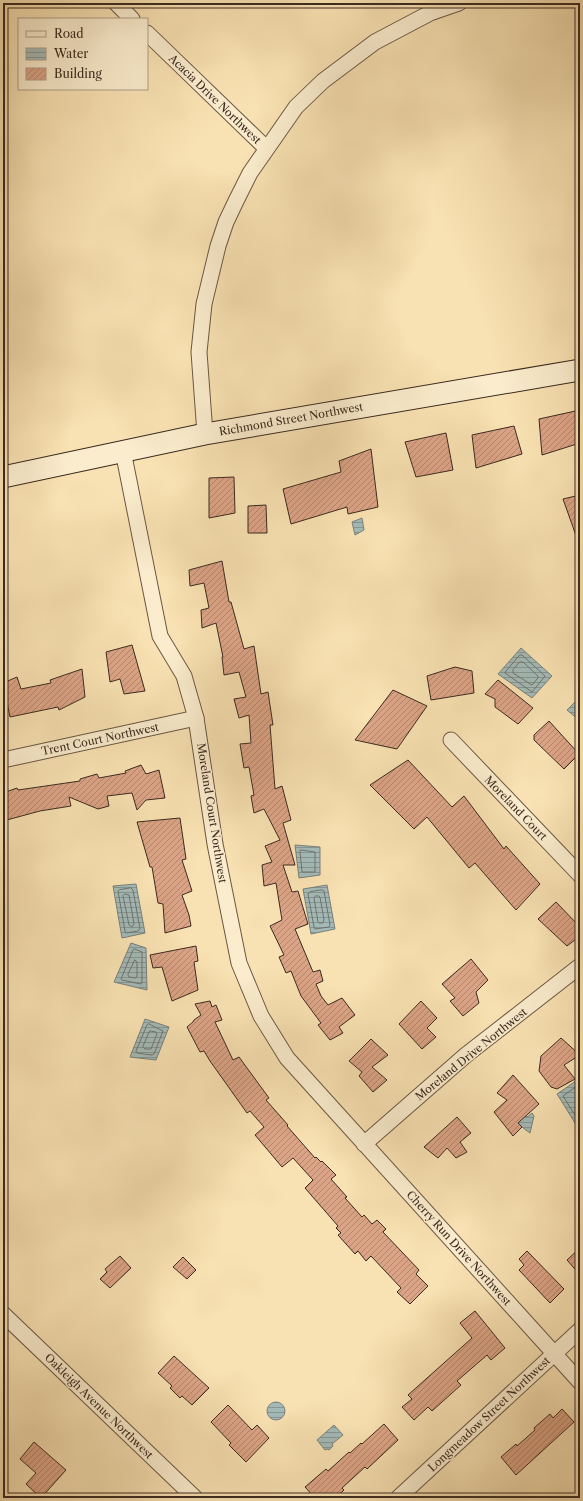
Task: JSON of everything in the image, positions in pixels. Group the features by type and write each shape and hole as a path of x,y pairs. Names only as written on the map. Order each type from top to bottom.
{"street":[{"path":"116,3 131,18"},
{"name":"Acacia Drive Northwest","path":"205,434 199,352 204,304 218,246 226,222 248,176 266,148 296,107 323,81 375,42 430,13 459,3"},
{"name":"Acacia Drive Northwest","path":"148,34 266,148"},
{"name":"Richmond Street Northwest","path":"3,477 205,434 580,370"},
{"name":"Moreland Court Northwest","path":"123,451 160,636 184,676 196,718 215,844 238,963 261,1016 287,1058 364,1144"},
{"name":"Trent Court Northwest","path":"3,760 196,718"},
{"name":"Moreland Court","path":"451,740 580,875"},
{"name":"Moreland Drive Northwest","path":"364,1144 466,1055 580,966"},
{"name":"Cherry Run Drive Northwest","path":"364,1144 580,1382"},
{"name":"Oakleigh Avenue Northwest","path":"3,1314 195,1498"},
{"name":"Longmeadow Street Northwest","path":"398,1498 580,1330"}],"water":[{"path":"362,518 364,530 355,535 352,522"},
{"path":"521,648 552,676 532,698 498,674"},
{"path":"580,697 580,721 567,710"},
{"path":"295,845 320,847 320,875 299,878"},
{"path":"136,884 145,933 122,938 113,886"},
{"path":"327,885 335,929 311,934 303,889"},
{"path":"131,943 146,948 147,990 114,982"},
{"path":"145,1019 169,1027 156,1060 130,1057"},
{"path":"576,1081 580,1087 580,1131 557,1094"},
{"path":"521,1113 527,1117 532,1113 534,1116 530,1133 515,1120"},
{"path":"276,1402 282,1405 285,1411 282,1417 276,1420 270,1417 267,1411 270,1405"},
{"path":"334,1425 343,1435 332,1444 333,1446 329,1450 325,1450 317,1440"}],"building":[{"path":"580,410 580,443 542,455 539,419"},
{"path":"514,426 522,454 476,468 472,435"},
{"path":"446,433 453,470 416,477 405,442"},
{"path":"371,449 378,507 348,514 347,507 291,524 283,489 341,472 339,461"},
{"path":"234,477 235,513 209,518 209,478"},
{"path":"580,495 580,543 579,544 563,499"},
{"path":"266,505 267,533 248,533 248,506"},
{"path":"222,561 229,602 231,602 244,649 254,646 261,694 268,692 273,725 270,725 275,789 282,786 291,820 283,823 295,865 283,865 292,892 298,891 308,924 295,929 313,972 320,970 323,981 316,984 321,996 328,1005 342,998 355,1015 339,1027 343,1033 330,1040 318,1025 321,1023 301,996 291,971 286,973 279,957 284,955 270,926 282,920 276,883 264,886 262,865 272,862 265,846 280,840 264,809 254,813 251,796 254,795 249,767 244,768 240,744 251,743 249,715 239,718 234,699 246,697 239,672 224,675 223,657 216,623 202,628 201,610 209,608 204,583 190,586 189,570"},
{"path":"132,645 145,691 124,694 120,679 110,682 106,652"},
{"path":"455,667 472,671 474,693 431,700 427,676"},
{"path":"82,669 85,697 59,710 58,707 10,717 3,683 17,677 21,689 51,683 50,680"},
{"path":"498,680 533,708 518,724 495,707 495,699 485,694"},
{"path":"393,690 427,706 397,749 355,740"},
{"path":"549,721 579,754 564,769 534,740 534,735"},
{"path":"408,760 452,807 464,796 504,849 506,846 540,884 516,910 475,863 469,868 427,817 414,829 370,785"},
{"path":"141,765 146,774 159,770 165,798 146,800 137,810 132,793 107,796 109,806 98,809 69,797 71,806 40,811 3,821 3,793 17,788 18,790 80,781 80,779 97,774 99,778 126,773 125,771"},
{"path":"180,818 186,859 182,860 192,891 182,895 191,926 165,933 163,904 158,903 152,867 150,867 137,822"},
{"path":"556,902 580,927 580,936 567,946 538,919"},
{"path":"196,946 198,961 194,962 198,990 172,1001 162,967 153,968 150,955"},
{"path":"471,959 488,980 476,992 479,1003 463,1016 450,1001 455,998 442,984"},
{"path":"210,1001 212,1007 216,1005 222,1020 215,1022 233,1060 239,1057 269,1098 266,1100 288,1125 287,1126 315,1158 316,1157 321,1162 322,1161 336,1175 331,1179 347,1197 345,1198 362,1217 364,1215 372,1224 377,1220 386,1229 383,1232 419,1270 416,1274 428,1286 410,1304 397,1292 401,1288 371,1256 366,1261 358,1251 355,1254 338,1235 341,1233 336,1228 338,1226 305,1188 313,1180 293,1158 282,1167 255,1135 264,1127 250,1111 247,1113 204,1051 200,1052 187,1027 201,1015 195,1004"},
{"path":"421,1001 437,1018 427,1028 436,1037 422,1049 399,1024"},
{"path":"561,1038 580,1055 564,1065 575,1079 557,1089 551,1087 539,1071 541,1056"},
{"path":"371,1039 388,1055 372,1067 387,1080 373,1092 359,1076 362,1072 349,1061"},
{"path":"513,1075 539,1104 518,1123 522,1127 513,1136 494,1112 507,1100 497,1093"},
{"path":"457,1117 471,1133 460,1142 467,1152 456,1158 447,1148 438,1158 424,1147"},
{"path":"580,1248 580,1275 567,1260"},
{"path":"527,1251 564,1289 550,1303 519,1270 524,1265 519,1259"},
{"path":"120,1256 131,1268 110,1288 100,1279 107,1272 105,1269"},
{"path":"183,1257 196,1270 187,1279 173,1267"},
{"path":"475,1311 505,1348 491,1360 487,1355 457,1381 461,1385 432,1411 428,1407 414,1420 402,1407 412,1399 408,1395 472,1338 460,1323"},
{"path":"174,1356 209,1388 192,1405 182,1396 180,1398 170,1388 172,1386 158,1373"},
{"path":"228,1405 252,1430 257,1425 269,1438 246,1462 229,1445 231,1443 211,1422"},
{"path":"562,1409 574,1422 516,1475 501,1457 516,1444 517,1446 550,1414 553,1418"},
{"path":"384,1424 398,1440 367,1469 365,1467 342,1488 344,1490 335,1498 315,1498 305,1487 326,1469 328,1471 349,1452 350,1453 361,1443 362,1444"},
{"path":"34,1442 66,1470 41,1498 26,1484 36,1473 20,1459"}]}
